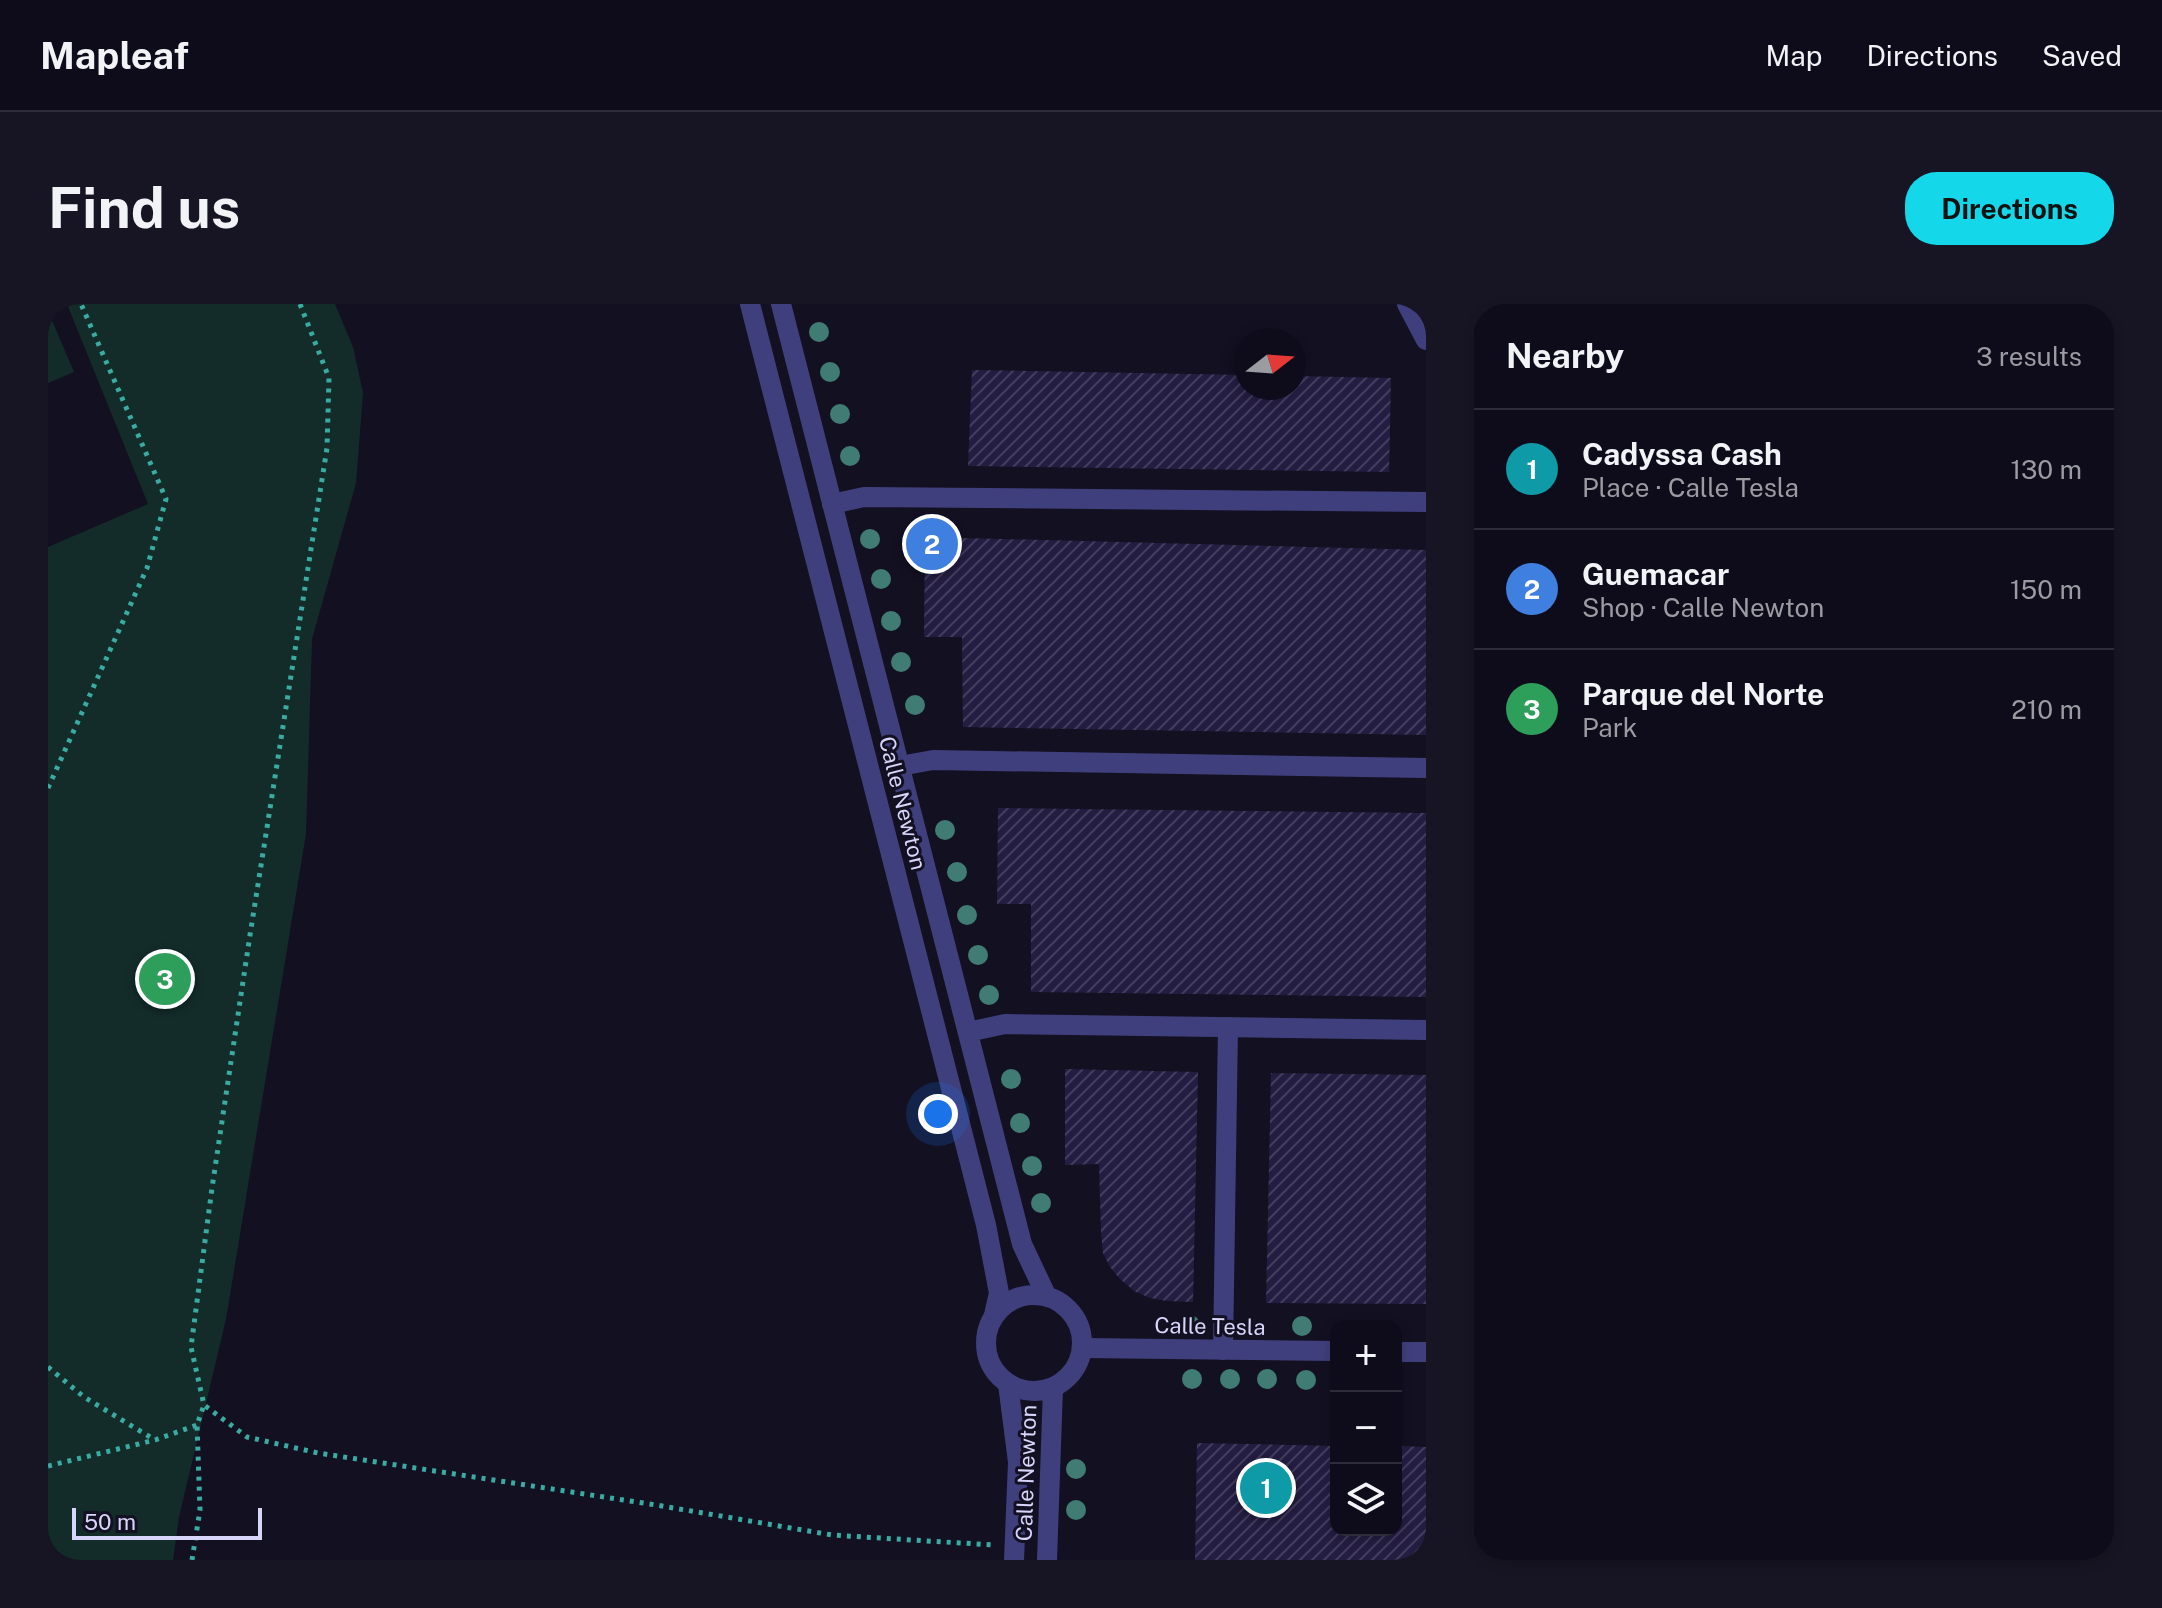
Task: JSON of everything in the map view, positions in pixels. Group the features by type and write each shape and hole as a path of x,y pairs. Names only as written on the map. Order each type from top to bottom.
{"street":[{"name":"Calle Newton","path":"750,304 984,1216 999,1293 994,1315"},
{"name":"Calle Newton","path":"781,304 1022,1244 1046,1295"},
{"path":"1407,304 1426,340"},
{"path":"832,504 864,497 1426,502"},
{"path":"900,766 933,760 1426,768"},
{"path":"968,1032 1005,1024 1426,1030"},
{"path":"1223,1350 1228,1027"},
{"path":"1046,1295 1068,1307 1081,1328 1083,1348 1076,1368 1067,1380 1040,1392 1018,1389 1008,1384 993,1368 986,1349 988,1328 994,1315 1018,1296 1046,1295"},
{"name":"Calle Tesla","path":"1083,1348 1330,1351"},
{"path":"1402,1352 1426,1352"},
{"name":"Calle Newton","path":"1008,1384 1018,1462 1014,1553"},
{"name":"Calle Newton","path":"1047,1560 1053,1388"}],"path":[{"path":"48,788 147,568 166,499 81,304"},
{"path":"192,1560 200,1510 197,1425 204,1405 191,1347 245,967 327,448 329,378 300,304"},
{"path":"48,1367 84,1397 155,1440"},
{"path":"204,1405 247,1437 318,1453 832,1535 1014,1553"},
{"path":"48,1466 155,1440 197,1425"}],"green space":[{"path":"67,304 335,304 353,347 363,393 356,483 312,639 306,834 226,1319 179,1517 173,1560 48,1560 48,547 148,504"},
{"path":"48,311 74,372 48,383"}],"building":[{"path":"972,370 1234,375 1234,400 1306,400 1306,376 1391,378 1389,472 968,466"},
{"path":"925,537 1426,550 1426,735 963,727 962,637 924,637"},
{"path":"998,808 1426,813 1426,997 1031,992 1031,904 997,904"},
{"path":"1065,1069 1198,1072 1193,1302 1150,1298 1134,1291 1110,1267 1103,1253 1099,1164 1065,1165"},
{"path":"1271,1073 1426,1075 1426,1304 1266,1303"},
{"path":"1197,1443 1330,1446 1330,1536 1402,1536 1402,1446 1426,1447 1426,1560 1195,1560"}],"place":[{"name":"Guemacar","path":"932,544"},
{"name":"Parque del Norte","path":"165,979"},
{"name":"Cadyssa Cash","path":"1266,1488"}]}
